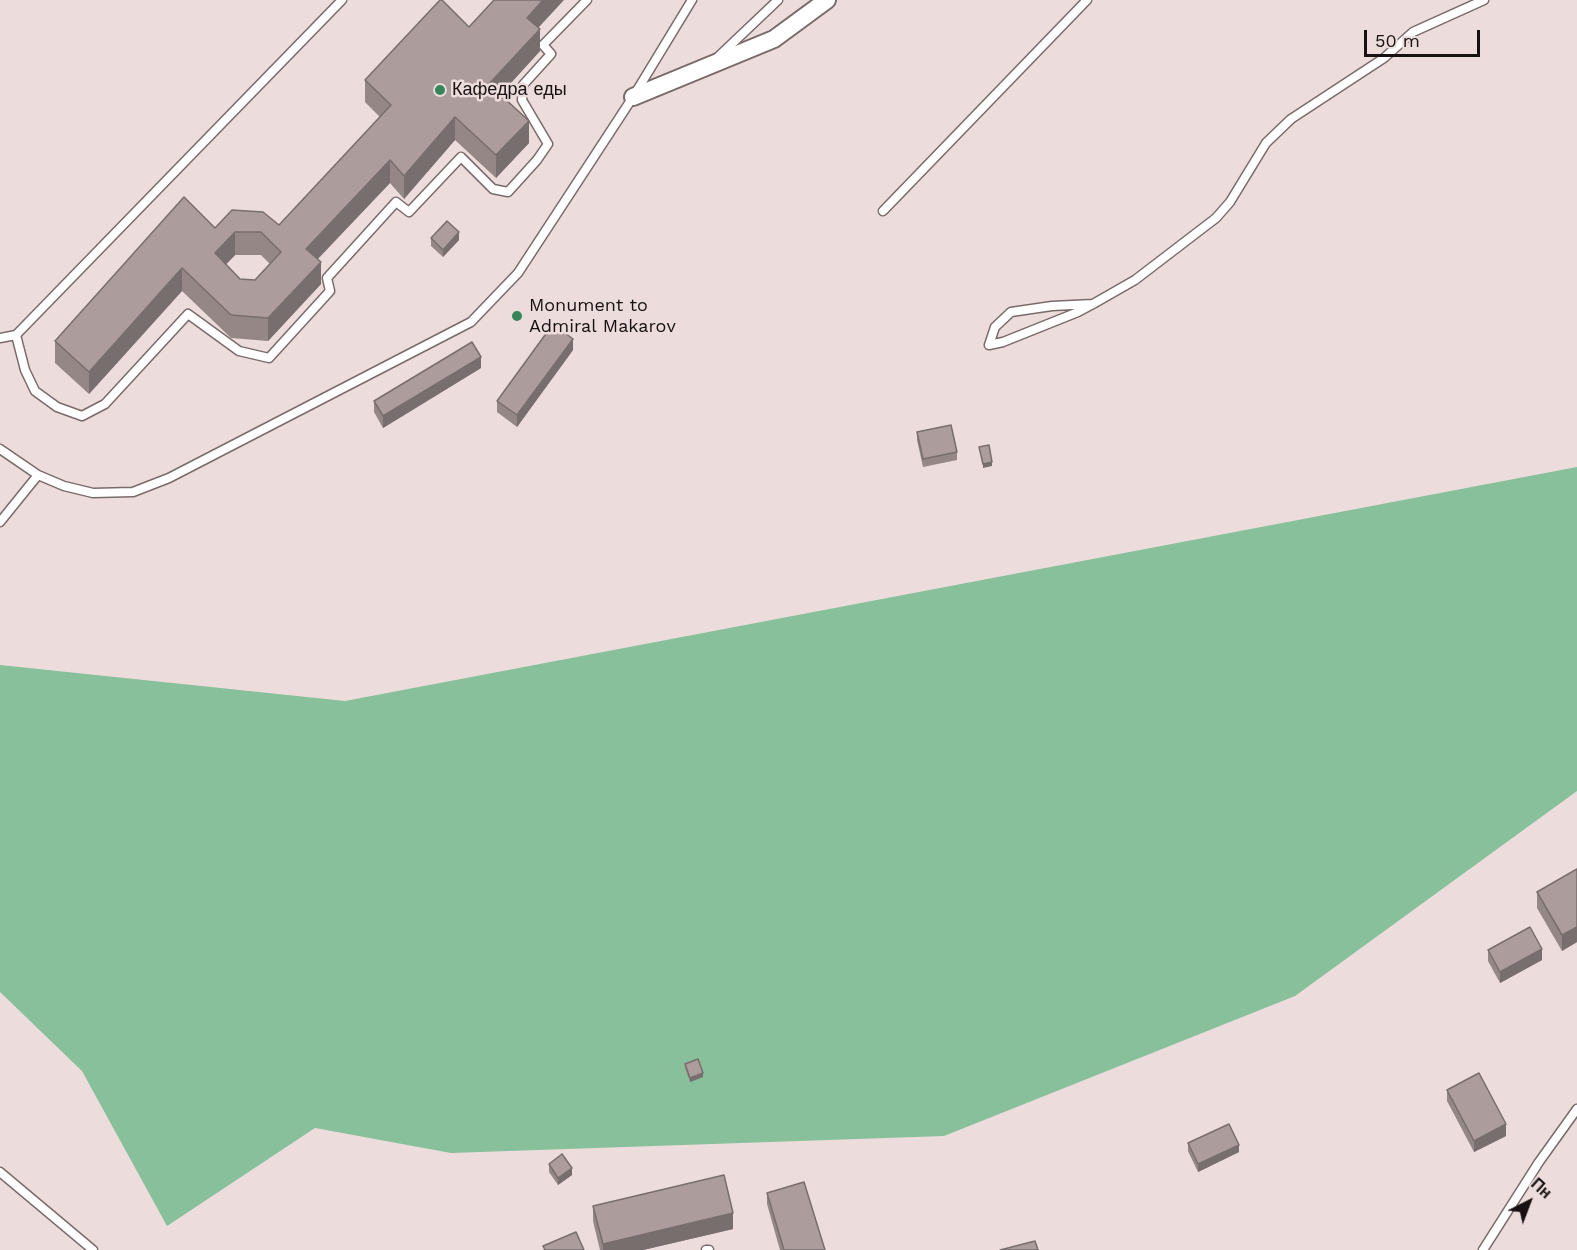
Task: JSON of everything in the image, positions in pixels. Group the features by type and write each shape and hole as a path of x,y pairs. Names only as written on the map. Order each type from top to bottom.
{"street":[{"path":"633,98 774,39 827,0"}],"lane":[{"path":"0,338 16,335 342,0"},
{"path":"16,335 25,370 36,391 57,407 82,416 105,404 188,314 239,351 269,358 330,291 327,278 396,202 409,212 460,157 493,189 508,192 537,160 548,144 522,100 523,85 551,54 543,45 587,0"},
{"path":"0,448 38,475 64,486 93,494 133,492 169,478 471,322 518,273 633,98 692,0"},
{"path":"711,64 778,0"},
{"path":"883,211 1087,0"},
{"path":"1093,304 1052,306 1011,312 995,327 989,345 1003,342 1078,312 1093,304 1135,280 1216,218 1230,202 1266,143 1291,119 1384,58 1413,32 1484,0"},
{"path":"0,522 38,475"},
{"path":"1483,1250 1539,1162 1577,1109"},
{"path":"0,1172 93,1250"}],"green space":[{"path":"1577,467 1577,791 1295,996 944,1136 451,1153 315,1128 167,1226 82,1071 0,992 0,665 345,701"}],"building":[{"path":"440,0 469,27 494,0 543,0 527,18 540,29 489,84 529,121 496,155 455,117 404,176 390,160 306,249 321,262 268,318 231,315 182,268 89,372 55,341 184,197 215,228 232,210 263,212 279,225 391,105 365,80","holes":["235,232 261,232 281,252 255,280 240,279 215,253"]},
{"path":"447,221 459,232 443,250 431,238"},
{"path":"553,324 573,339 517,415 497,401"},
{"path":"472,342 481,357 383,416 374,401"},
{"path":"951,425 957,452 923,459 917,432"},
{"path":"989,445 992,462 983,464 979,447"},
{"path":"1577,869 1577,927 1562,935 1537,892"},
{"path":"1530,927 1542,949 1500,972 1488,950"},
{"path":"698,1059 703,1073 690,1078 685,1064"},
{"path":"1479,1073 1506,1124 1474,1141 1447,1090"},
{"path":"1229,1124 1239,1145 1198,1164 1188,1143"},
{"path":"562,1154 572,1168 558,1178 549,1164"},
{"path":"724,1175 733,1213 603,1244 593,1206"},
{"path":"804,1182 825,1250 784,1250 767,1193"},
{"path":"576,1232 584,1250 545,1250 543,1246"},
{"path":"1035,1241 1038,1250 1000,1250"}],"place":[{"name":"Кафедра еды","path":"440,90"},
{"name":"Monument to Admiral Makarov","path":"517,316"}]}
